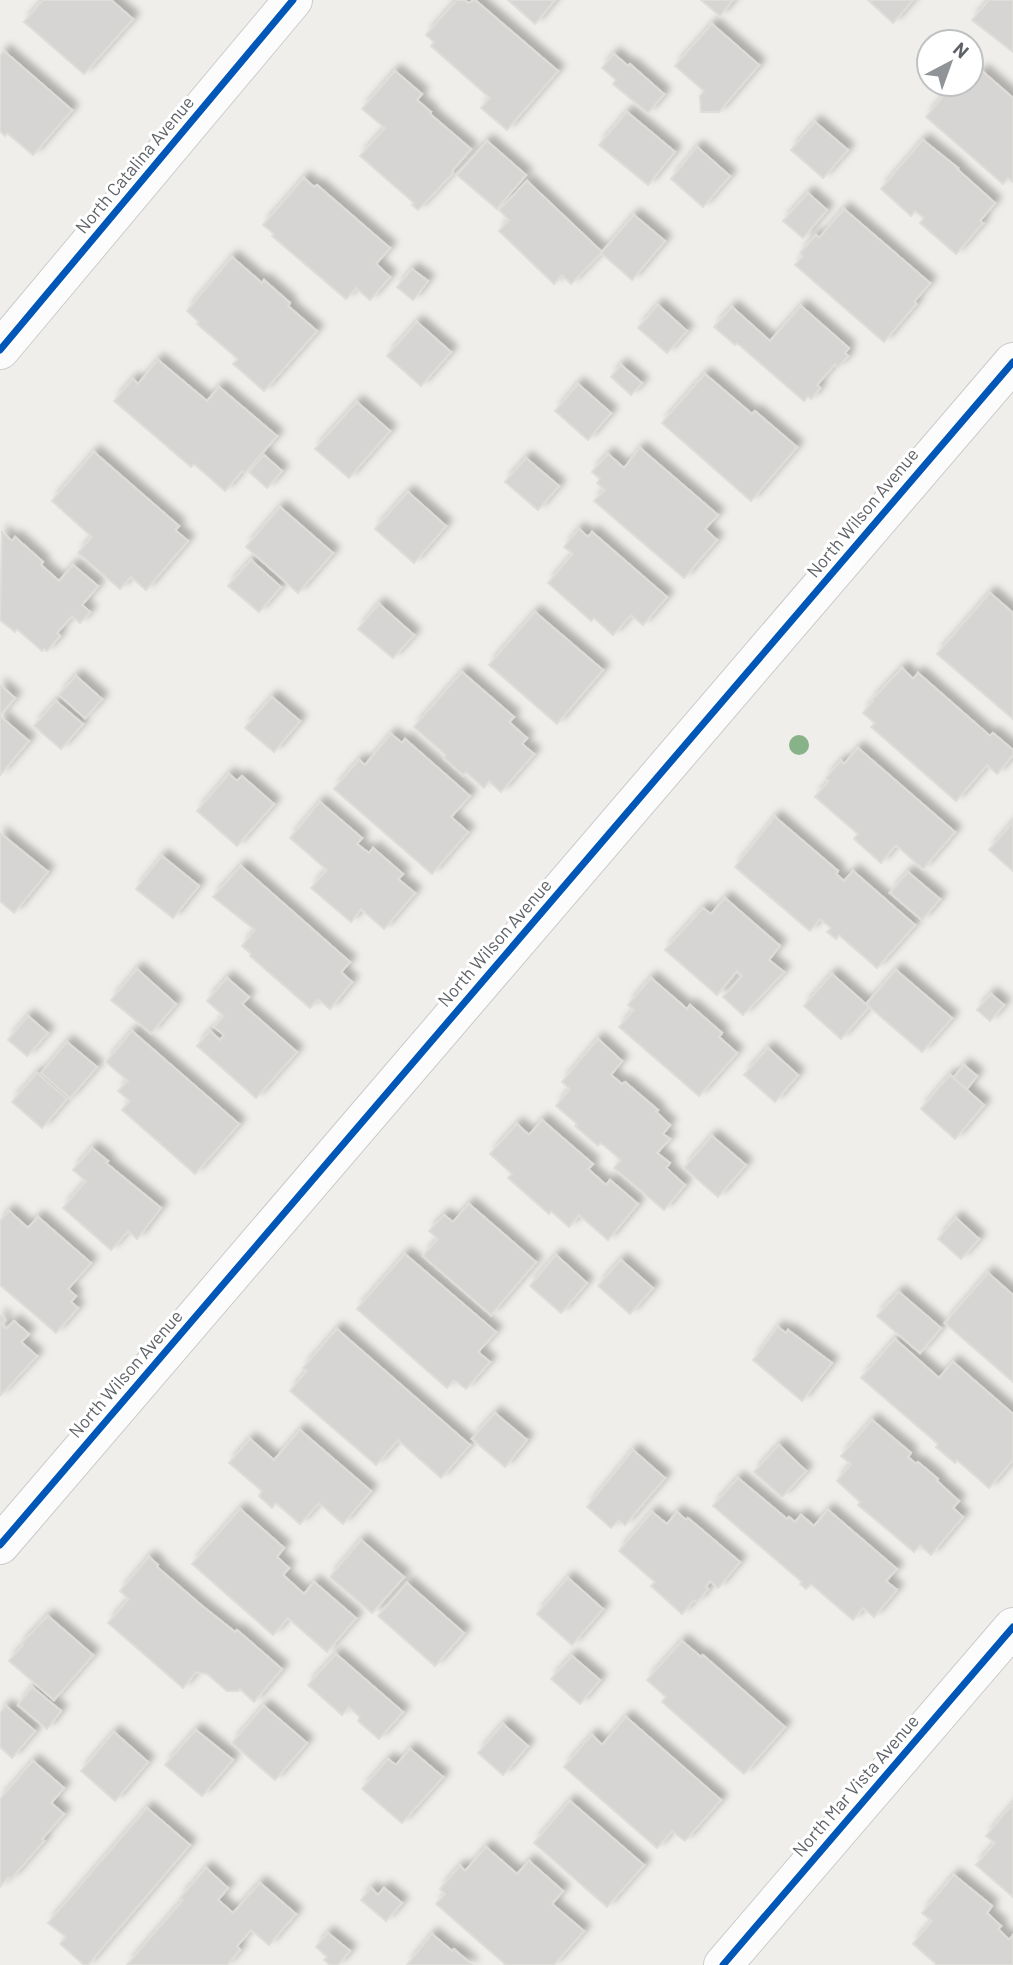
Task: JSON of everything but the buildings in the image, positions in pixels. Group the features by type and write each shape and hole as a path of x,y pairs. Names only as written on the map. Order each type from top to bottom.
{"street":[{"name":"North Catalina Avenue","path":"0,350 293,0"},
{"name":"North Wilson Avenue","path":"0,1545 1013,362"},
{"name":"North Mar Vista Avenue","path":"723,1965 1013,1627"}],"cycle path":[{"path":"0,350 293,0"},
{"path":"0,1545 1013,362"},
{"path":"723,1965 1013,1627"}]}
